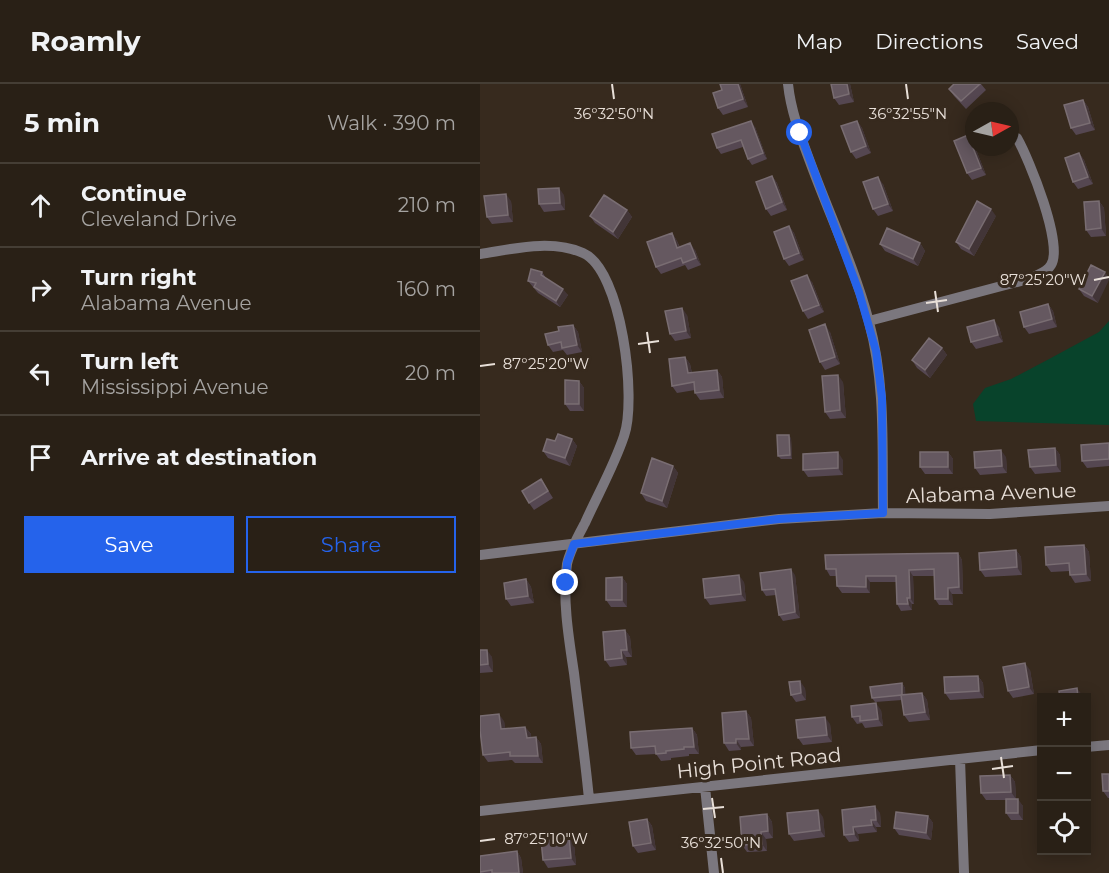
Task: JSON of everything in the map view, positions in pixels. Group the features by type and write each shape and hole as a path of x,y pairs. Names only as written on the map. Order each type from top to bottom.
{"street":[{"path":"788,84 790,101 800,133 869,321 876,351 882,398 883,513"},
{"path":"869,321 1032,278 1045,272 1052,264 1055,254 1052,232 1028,159 1019,142"},
{"path":"480,254 539,246 560,247 585,254 595,263 612,294 623,337 630,390 625,435 567,563 569,636 590,799"},
{"name":"Alabama Avenue","path":"480,555 779,519 883,513 990,514 1109,506"},
{"path":"1091,747 1109,745"},
{"name":"High Point Road","path":"480,811 1037,750"},
{"path":"960,759 964,873"},
{"path":"705,787 714,873"}],"green space":[{"path":"1109,321 1109,425 976,421 973,404 985,388 1011,379 1051,358 1099,332"}],"building":[{"path":"720,84 738,84 743,99 718,108 713,93 722,90"},
{"path":"831,84 847,84 849,94 834,98"},
{"path":"954,84 980,84 961,101 949,89"},
{"path":"1083,100 1090,123 1071,128 1064,105"},
{"path":"751,121 763,153 748,159 741,140 717,148 712,134"},
{"path":"857,121 866,146 851,152 841,126"},
{"path":"965,136 965,156 976,156 981,168 967,173 954,141"},
{"path":"1079,153 1088,177 1073,182 1065,158"},
{"path":"772,176 782,202 766,209 756,182"},
{"path":"878,177 888,204 873,209 863,182"},
{"path":"559,188 560,203 539,204 538,189"},
{"path":"506,194 508,215 487,217 484,196"},
{"path":"604,195 627,210 613,232 590,216"},
{"path":"977,201 991,209 969,249 956,242"},
{"path":"1099,201 1101,228 1086,230 1084,202"},
{"path":"789,226 799,253 784,259 774,232"},
{"path":"887,228 920,243 913,259 880,244"},
{"path":"672,233 677,248 690,243 696,258 683,263 681,258 656,267 647,242"},
{"path":"1091,265 1105,272 1092,296 1079,289"},
{"path":"531,269 542,272 541,275 563,289 556,301 534,287 536,283 528,281"},
{"path":"807,275 819,305 803,311 791,281"},
{"path":"1048,304 1052,319 1024,327 1020,312"},
{"path":"682,308 686,331 670,334 665,311"},
{"path":"994,320 998,335 971,342 967,327"},
{"path":"825,324 835,357 820,362 809,330"},
{"path":"573,325 577,345 562,348 561,342 548,345 545,334 559,331 558,327"},
{"path":"929,338 942,348 925,370 912,360"},
{"path":"685,357 688,373 717,370 719,390 695,393 694,382 672,386 669,359"},
{"path":"838,375 840,410 825,412 822,376"},
{"path":"565,380 579,381 579,404 565,404"},
{"path":"558,434 572,439 565,458 543,451 547,439 555,441"},
{"path":"777,435 789,435 790,455 778,456"},
{"path":"1109,443 1109,459 1082,461 1081,445"},
{"path":"1055,448 1056,465 1030,467 1028,450"},
{"path":"1001,450 1002,466 975,468 974,452"},
{"path":"838,452 838,468 803,470 803,454"},
{"path":"920,452 948,452 948,467 920,467"},
{"path":"652,458 673,466 662,501 641,493"},
{"path":"541,479 548,491 529,503 522,491"},
{"path":"1084,545 1086,574 1070,575 1069,563 1046,565 1045,547"},
{"path":"1016,550 1017,567 980,570 979,553"},
{"path":"958,553 959,587 948,588 948,599 935,599 934,569 909,570 910,598 907,598 908,604 897,604 896,576 866,576 866,587 837,586 836,569 826,569 825,555"},
{"path":"791,569 795,612 779,615 775,589 762,590 760,573"},
{"path":"739,575 741,594 705,598 703,579"},
{"path":"622,577 622,600 606,600 606,578"},
{"path":"526,579 528,596 506,599 504,583"},
{"path":"625,630 627,650 621,650 622,658 605,660 603,632"},
{"path":"480,650 487,650 488,664 480,665"},
{"path":"1025,663 1029,687 1008,691 1003,667"},
{"path":"978,676 979,691 945,693 944,677"},
{"path":"800,681 801,693 791,695 789,682"},
{"path":"902,683 902,695 872,698 870,687"},
{"path":"1077,688 1078,693 1059,693 1059,691"},
{"path":"922,693 925,712 904,715 901,695"},
{"path":"876,703 878,719 860,721 860,716 852,717 851,706"},
{"path":"746,711 749,739 736,739 736,743 724,743 722,713"},
{"path":"499,714 501,729 525,727 527,738 536,737 538,756 510,756 510,752 483,755 480,716"},
{"path":"825,717 827,735 798,738 796,720"},
{"path":"692,728 694,747 684,747 684,749 656,754 655,746 631,748 630,732"},
{"path":"1102,774 1109,774 1109,791 1103,791"},
{"path":"1010,775 1011,792 981,793 980,776"},
{"path":"1006,799 1018,799 1018,813 1006,813"},
{"path":"875,806 876,820 871,820 872,825 853,827 854,834 844,835 842,810"},
{"path":"818,810 820,830 789,834 787,813"},
{"path":"896,812 928,816 926,833 894,828"},
{"path":"767,814 768,831 761,832 762,844 742,845 740,817"},
{"path":"647,819 651,843 633,846 629,822"},
{"path":"569,837 571,858 543,860 541,840"},
{"path":"517,851 519,873 492,873 492,870 480,872 480,856"}],"route":[{"path":"566,583 567,563 574,544 779,519 883,513 882,398 876,351 859,292 800,133"}]}
